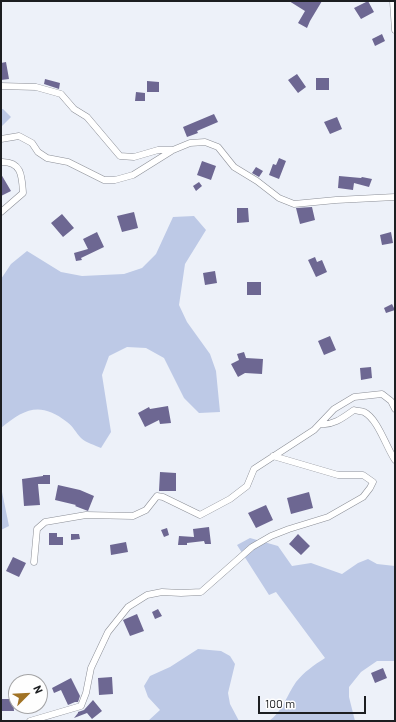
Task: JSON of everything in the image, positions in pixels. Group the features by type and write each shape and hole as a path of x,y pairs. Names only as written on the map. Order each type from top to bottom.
{"street":[{"path":"393,1 395,30"},
{"path":"1,86 36,87 61,94 74,108 87,117 120,156 134,157 158,150 173,150"},
{"path":"1,139 19,136 32,143 38,152 47,158 68,162 104,180 115,180 133,175 173,150 190,143 205,142 218,147 234,167 257,181 279,198 294,204 395,197"},
{"path":"1,162 11,163 18,168 22,177 23,193 1,212"},
{"path":"34,562 37,528 45,522 86,515 133,516 146,510 157,496 163,497 200,515 230,499 247,486 254,470 314,430 334,409 354,397 382,394 391,401 395,409"},
{"path":"320,424 326,425 336,422 354,410 365,412 379,428 389,451 395,460"},
{"path":"30,721 80,706 86,693 91,668 108,632 128,607 147,595 162,592 201,592 252,547 289,528 328,517 363,497 373,482 363,475 338,475 273,456"}],"shaded area":[{"path":"1,109 3,109 11,117 1,127"},
{"path":"194,216 206,230 185,264 179,305 187,322 210,354 216,371 220,412 199,413 184,398 164,358 146,348 127,347 109,356 102,375 111,432 101,448 83,440 69,424 49,411 32,410 25,412 9,421 1,428 1,279 11,264 27,251 61,272 82,276 124,274 142,268 156,254 173,217"},
{"path":"1,487 9,526 1,530"},
{"path":"250,538 278,546 292,566 311,563 342,574 358,563 368,559 377,564 395,566 395,661 377,661 361,672 349,687 349,697 355,721 269,721 281,708 299,678 325,658 276,592 269,595 237,545"},
{"path":"198,649 221,651 230,656 235,664 228,693 230,704 239,721 148,721 160,710 148,697 144,686 150,676 170,667"}],"building":[{"path":"289,1 322,1 307,28 298,23 305,11"},
{"path":"368,1 374,12 361,19 354,8"},
{"path":"382,34 385,41 375,46 372,39"},
{"path":"6,62 9,79 1,80 1,63"},
{"path":"297,74 306,87 298,93 288,80"},
{"path":"316,78 329,78 329,90 316,90"},
{"path":"45,79 60,83 59,89 44,84"},
{"path":"147,81 159,82 159,92 147,92"},
{"path":"136,92 145,93 145,101 135,101"},
{"path":"214,114 218,122 187,137 183,127"},
{"path":"337,117 342,129 330,134 324,122"},
{"path":"279,158 286,161 279,179 269,175 273,164 276,165"},
{"path":"202,161 216,166 211,180 197,175"},
{"path":"256,167 263,171 259,177 252,173"},
{"path":"1,174 11,191 1,196"},
{"path":"339,176 372,179 369,187 354,183 353,190 338,188"},
{"path":"199,182 202,186 196,191 193,186"},
{"path":"312,207 315,220 300,224 296,208"},
{"path":"237,208 248,208 249,222 237,223"},
{"path":"134,212 138,228 122,232 117,216"},
{"path":"62,214 74,228 63,237 51,223"},
{"path":"97,232 104,247 81,258 82,260 76,261 74,253 88,249 83,239"},
{"path":"391,232 393,243 382,245 380,235"},
{"path":"315,257 317,262 322,260 327,272 316,277 308,260"},
{"path":"215,271 217,283 205,285 203,273"},
{"path":"247,282 261,282 261,295 247,295"},
{"path":"392,304 395,310 386,313 384,308"},
{"path":"330,336 336,350 324,355 318,341"},
{"path":"244,352 246,358 263,359 262,374 245,373 238,377 231,364 239,360 237,354"},
{"path":"371,367 372,378 361,380 360,368"},
{"path":"168,406 171,423 160,424 159,420 145,427 138,413 149,407 150,409"},
{"path":"160,472 176,473 176,491 159,491"},
{"path":"50,475 50,484 38,484 40,505 24,506 22,479"},
{"path":"58,485 80,490 94,496 88,511 75,506 76,505 55,500"},
{"path":"309,492 313,508 291,514 287,498"},
{"path":"266,505 273,520 256,528 248,513"},
{"path":"209,527 211,544 205,544 204,541 187,543 187,545 178,545 179,536 194,537 193,529"},
{"path":"167,528 169,535 164,537 161,530"},
{"path":"49,533 57,533 57,537 63,537 63,545 49,545"},
{"path":"71,534 79,534 80,539 71,540"},
{"path":"298,534 310,546 301,555 289,544"},
{"path":"126,542 128,552 111,555 110,545"},
{"path":"13,557 26,563 19,577 6,571"},
{"path":"158,609 162,616 155,619 152,612"},
{"path":"137,614 144,631 130,636 123,620"},
{"path":"383,668 387,678 375,683 371,673"},
{"path":"112,677 113,694 99,695 98,678"},
{"path":"71,678 80,696 78,702 68,705 61,690 54,693 52,688"},
{"path":"1,699 8,699 8,711 1,711"},
{"path":"93,700 102,711 92,719 87,713 74,718 78,712 84,710"}]}
